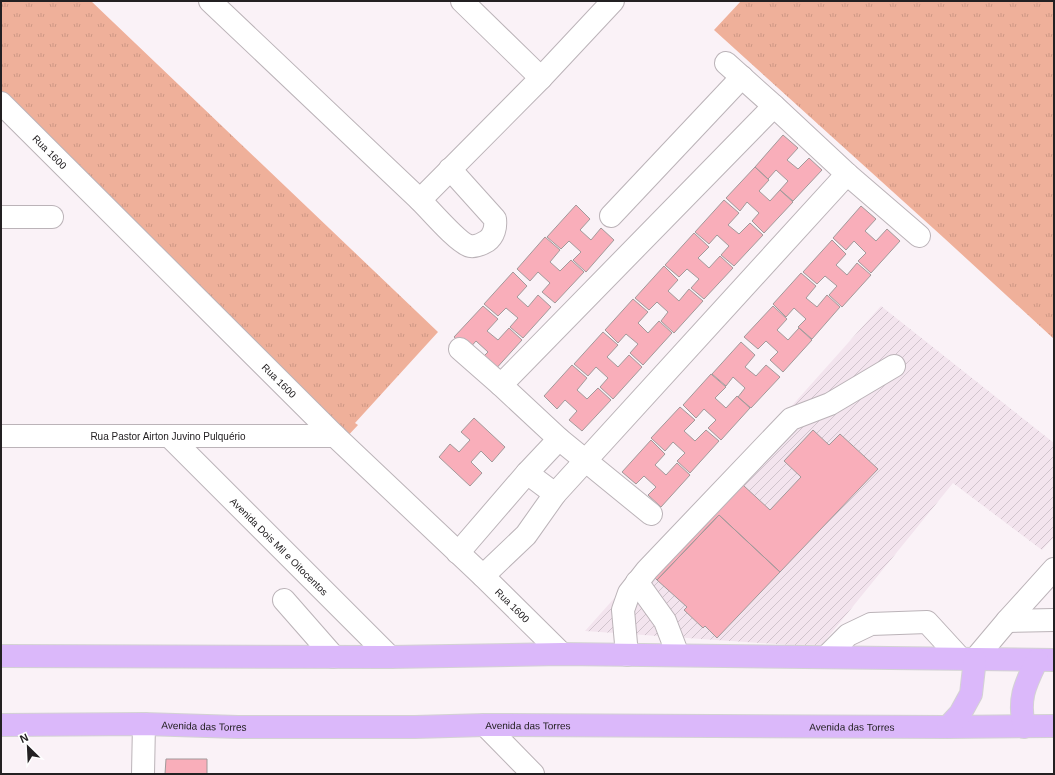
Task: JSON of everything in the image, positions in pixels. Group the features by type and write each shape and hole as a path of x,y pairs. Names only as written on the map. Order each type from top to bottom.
{"main road":[{"path":"1,656 390,657 562,654 1046,660"},
{"path":"948,727 960,714 971,694 968,659"},
{"path":"1024,727 1021,706 1024,686 1046,660"},
{"name":"Avenida das Torres","path":"1,725 144,724 238,727 408,727 485,725 1054,726"}],"street":[{"path":"210,1 420,200 460,240 470,246 482,245 490,238 496,227 496,219 450,169"},
{"path":"462,1 541,78"},
{"path":"420,200 541,78 613,1"},
{"path":"611,216 734,70 848,174 919,236"},
{"name":"Rua 1600","path":"1,103 335,436 483,576 562,654"},
{"path":"501,385 774,106"},
{"path":"483,576 526,535 555,494 585,460 848,174"},
{"path":"1,217 52,217"},
{"path":"460,349 559,439 651,514"},
{"path":"627,655 623,610 629,593 647,570 791,419 830,404 894,366"},
{"name":"Rua Pastor Airton Juvino Pulquério","path":"1,436 335,436"},
{"name":"Avenida Dois Mil e Oitocentos","path":"169,436 390,657"},
{"path":"458,553 527,473 559,439"},
{"path":"527,473 555,494"},
{"path":"826,657 848,634 871,624 926,622 968,659 1007,620 1054,569"},
{"path":"637,582 665,621 678,655"},
{"path":"284,600 334,657"},
{"path":"1007,620 1054,620"},
{"path":"143,774 144,724"},
{"path":"485,725 533,774"}],"shaded area":[{"path":"881,306 1054,443 1054,537 1042,550 953,483 820,647 585,631 643,566 731,474"}],"green space":[{"path":"1,1 91,1 438,332 355,423 358,425 344,440 1,100"},
{"path":"741,1 1054,1 1054,339 714,30"}],"building":[{"path":"783,135 798,148 787,160 798,169 809,158 822,170 793,201 780,190 788,181 776,170 768,179 755,167"},
{"path":"755,167 769,180 759,191 770,201 780,190 793,202 764,233 752,221 759,213 747,202 740,211 726,198"},
{"path":"724,200 739,213 728,225 739,234 750,223 763,235 734,266 721,255 729,246 717,235 709,244 695,232"},
{"path":"576,205 590,219 580,230 591,240 601,228 614,240 586,272 573,260 581,252 569,241 561,249 547,237"},
{"path":"861,206 876,219 865,231 876,241 887,229 900,241 871,273 858,261 866,253 854,241 846,250 833,238"},
{"path":"694,233 709,247 698,258 709,268 720,256 733,268 704,299 691,288 699,279 687,269 679,277 665,265"},
{"path":"545,237 560,250 550,262 560,271 571,260 584,272 555,303 542,292 550,283 538,272 530,281 517,269"},
{"path":"832,240 846,254 836,265 847,275 857,263 871,275 842,307 829,295 837,286 825,276 817,284 803,272"},
{"path":"664,266 678,280 668,291 679,301 689,289 703,301 674,333 661,321 668,312 657,302 649,310 635,298"},
{"path":"513,272 527,286 517,297 528,307 538,295 551,307 523,338 510,327 518,318 506,308 498,316 484,304"},
{"path":"801,273 816,286 806,298 817,307 827,295 840,307 812,339 798,327 806,319 794,308 786,317 773,304"},
{"path":"633,299 648,312 638,323 648,333 659,321 672,333 643,365 630,353 638,344 626,334 618,343 605,330"},
{"path":"483,306 498,319 487,331 498,340 509,328 522,340 493,372 480,360 488,352 476,341 468,350 454,337"},
{"path":"773,306 787,319 777,330 788,340 799,328 812,340 783,372 770,360 778,352 766,341 758,349 744,337"},
{"path":"603,332 618,345 607,357 618,367 629,355 642,367 613,399 600,387 608,378 596,367 588,376 574,364"},
{"path":"741,342 755,355 745,367 756,376 766,365 780,377 751,408 738,397 745,388 733,377 726,386 712,374"},
{"path":"572,365 587,378 577,390 587,399 598,388 611,400 582,431 569,420 577,411 565,400 557,409 544,396"},
{"path":"711,374 726,387 715,398 726,408 737,396 750,408 721,440 708,428 716,420 704,409 696,418 683,405"},
{"path":"680,407 695,420 684,431 695,441 706,430 719,441 690,473 677,461 685,453 673,442 665,451 651,438"},
{"path":"474,418 505,447 492,462 481,451 471,462 482,473 470,486 439,457 450,444 459,452 470,440 461,432"},
{"path":"813,430 829,445 840,434 878,469 780,572 719,515 657,580 647,570 731,474 770,510 801,477 784,461"},
{"path":"651,440 665,454 655,465 666,475 677,463 690,475 661,507 648,495 656,487 644,476 636,484 622,472"},
{"path":"719,515 780,572 717,638 705,626 703,628 684,610 687,607 657,580"},
{"path":"166,759 207,759 207,774 165,774"}]}
